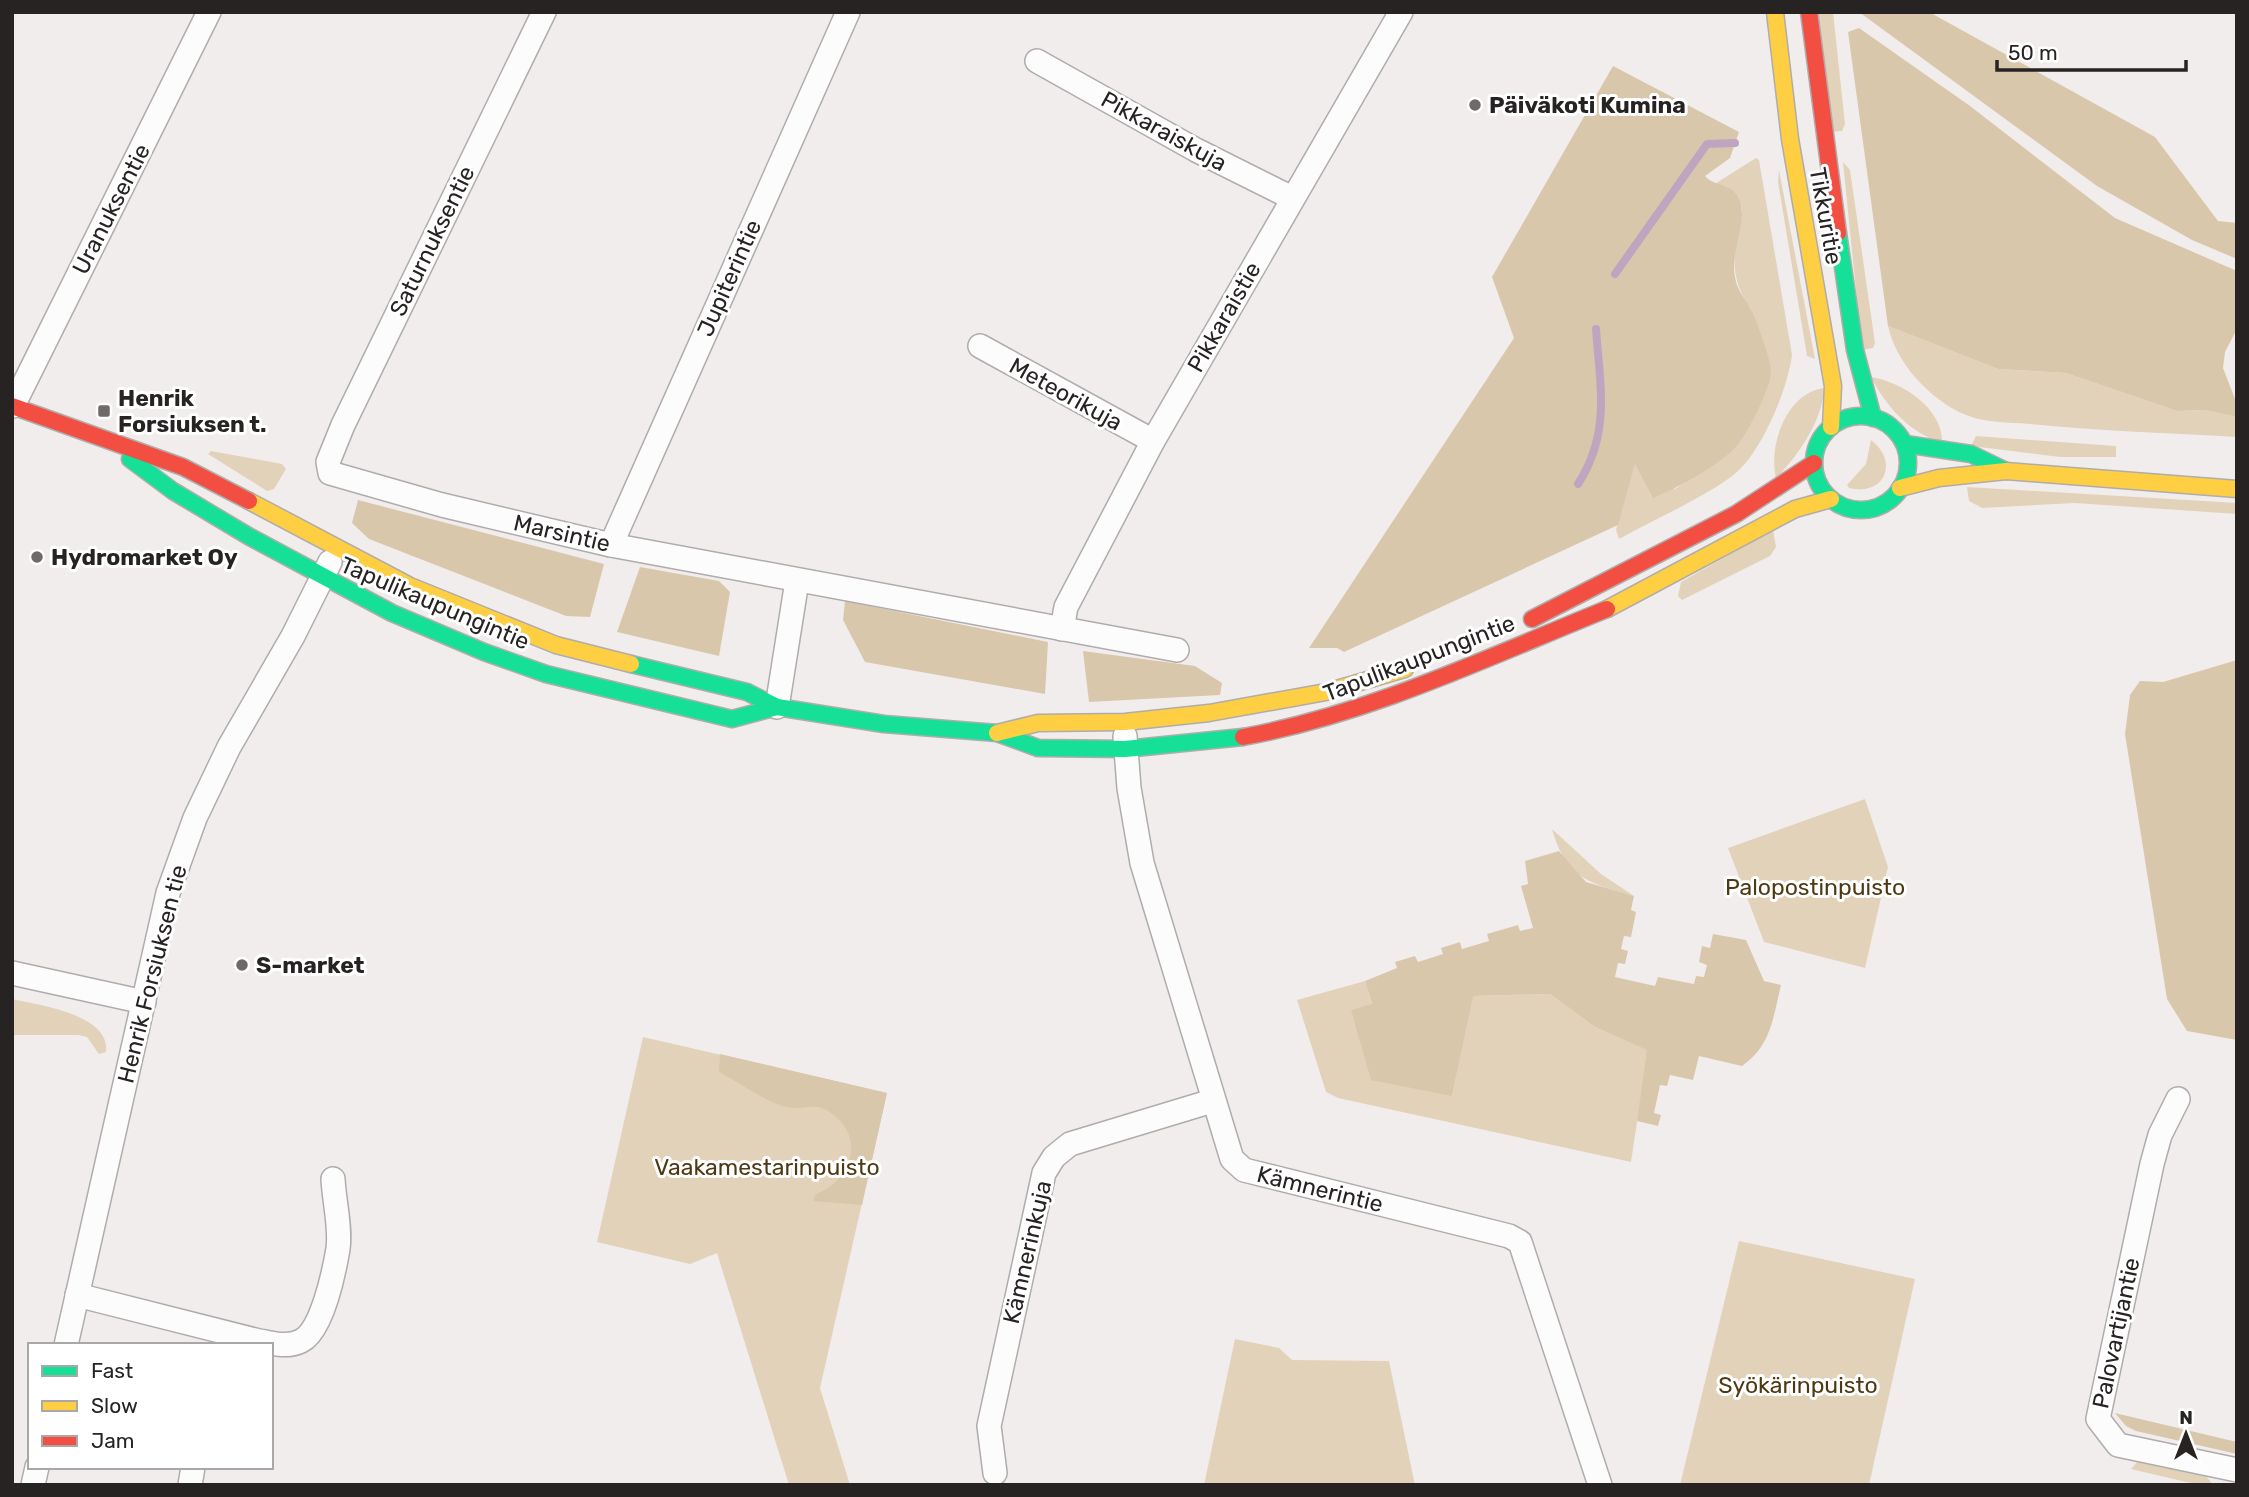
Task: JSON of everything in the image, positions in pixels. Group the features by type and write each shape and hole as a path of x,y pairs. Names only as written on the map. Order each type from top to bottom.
{"main road":[{"name":"Tikkuritie","path":"1775,12 1790,139 1833,386 1831,427"},
{"name":"Tikkuritie","path":"1810,12 1824,147 1850,326 1863,388 1873,418"},
{"name":"Tapulikaupungintie","path":"12,406 183,467 336,550 410,586 545,641 747,692 777,707 884,724 997,733 1038,748 1125,749 1213,742 1297,727 1384,700 1611,607 1795,509 1831,499"},
{"path":"1900,488 1907,467 1905,444 1896,431 1873,418 1854,417 1831,427 1818,445 1814,463 1823,490 1831,499 1850,510 1866,511 1883,506 1900,488 1917,481 1938,477 1969,478 2006,471 2237,489"},
{"name":"Tapulikaupungintie","path":"107,442 173,491 321,578 484,652 546,674 732,719 777,707"},
{"path":"1905,444 1970,454 2006,471"},
{"name":"Tapulikaupungintie","path":"1516,626 1703,533 1772,492 1814,463"},
{"name":"Tapulikaupungintie","path":"997,733 1038,723 1125,722 1209,713 1326,692 1371,681 1420,663"}],"street":[{"name":"Uranuksentie","path":"12,406 209,12"},
{"name":"Saturnuksentie","path":"330,472 328,462 343,425 544,12"},
{"name":"Jupiterintie","path":"611,545 848,12"},
{"name":"Pikkaraistie","path":"1062,629 1066,607 1153,441 1292,198 1313,169 1401,12"},
{"name":"Pikkaraiskuja","path":"1037,61 1196,150 1292,198"},
{"name":"Meteorikuja","path":"979,346 1153,441"},
{"name":"Marsintie","path":"330,472 442,505 611,545 1177,650"},
{"name":"Henrik Forsiuksen tie","path":"66,1343 167,894 195,818 336,550"},
{"path":"777,707 797,581"},
{"name":"Kämnerintie","path":"1125,722 1129,788 1142,863 1212,1101 1232,1159 1244,1170 1509,1236 1520,1242 1600,1485"},
{"path":"12,973 144,1002"},
{"name":"Palovartijantie","path":"2178,1099 2160,1135 2152,1164 2098,1419 2118,1445 2237,1470"},
{"name":"Kämnerinkuja","path":"995,1473 989,1426 1044,1173 1054,1157 1070,1144 1212,1101"},
{"path":"273,1344 289,1346 303,1341 314,1331 338,1247 333,1179"},
{"path":"77,1295 219,1339 259,1343"}],"green space":[{"path":"1818,12 1833,12 1845,124 1842,131 1830,132"},
{"path":"1756,158 1759,160 1792,355 1779,403 1762,439 1742,467 1731,477 1619,539 1616,530 1635,463 1675,489 1715,462 1751,310 1743,297 1735,272 1735,249 1742,208 1727,187 1713,185"},
{"path":"1843,162 1850,170 1875,343 1873,348 1862,350"},
{"path":"1779,170 1815,359 1807,356 1778,182"},
{"path":"1888,326 1998,369 2066,373 2177,411 2204,410 2237,417 2237,437 1997,422 1973,418 1940,400 1916,379 1898,353"},
{"path":"1871,377 1895,384 1928,408 1941,430 1942,443 1919,432 1900,418"},
{"path":"1824,388 1823,400 1808,437 1776,478 1775,451 1783,423 1799,400"},
{"path":"1976,436 2116,446 2116,457 2060,457 1971,446"},
{"path":"1871,440 1885,458 1884,476 1879,483 1871,487 1849,488 1847,485 1866,464"},
{"path":"211,451 282,464 286,469 274,489 267,491 208,454"},
{"path":"1967,487 2237,503 2237,514 2075,503 1982,508 1969,501"},
{"path":"1773,530 1776,547 1770,556 1682,600 1678,596 1681,582"},
{"name":"Palopostinpuisto","path":"1865,799 1888,867 1865,968 1764,942 1728,848"},
{"path":"1552,829 1601,874 1634,896 1604,887 1581,876 1564,858"},
{"path":"1365,981 1372,1005 1352,1010 1452,1096 1472,996 1550,994 1595,1027 1648,1050 1631,1162 1338,1098 1326,1092 1297,1000"},
{"path":"12,999 55,1009 86,1021 105,1039 106,1052 99,1054 87,1037 78,1035 14,1035 12,1040"},
{"name":"Vaakamestarinpuisto","path":"643,1037 887,1093 820,1388 850,1485 789,1485 717,1253 690,1264 597,1242"},
{"name":"Syökärinpuisto","path":"1739,1241 1915,1279 1869,1485 1680,1485"},
{"path":"1235,1339 1279,1348 1292,1360 1389,1361 1415,1485 1204,1485"},
{"path":"2147,1460 2204,1473 2213,1485 2199,1485 2131,1469 2138,1461"}],"shaded area":[{"path":"1859,12 1929,12 2155,137 2218,221 2237,223 2237,259 2192,240 2097,186"},
{"path":"1859,28 1970,106 2115,218 2237,271 2237,329 2225,352 2223,368 2237,404 2237,417 2204,410 2177,411 2066,373 1998,369 1888,326 1848,32"},
{"path":"1613,66 1739,132 1730,158 1705,176 1733,190 1742,212 1735,256 1735,277 1760,331 1771,372 1767,390 1756,414 1743,438 1731,452 1694,478 1653,498 1635,464 1618,525 1344,652 1337,648 1309,648 1514,338 1492,277"},
{"path":"358,500 604,564 590,617 566,616 369,539 352,523"},
{"path":"640,567 719,581 730,592 719,656 617,632"},
{"path":"845,601 1048,642 1045,694 865,662 843,620"},
{"path":"1083,651 1195,666 1222,683 1220,695 1089,702"},
{"path":"2237,660 2237,1040 2187,1031 2167,999 2125,734 2130,695 2140,681 2163,682"},
{"path":"1559,851 1586,882 1634,896 1631,910 1636,912 1631,937 1624,936 1621,949 1628,951 1625,964 1618,963 1615,977 1655,986 1658,977 1694,984 1696,976 1704,977 1707,965 1699,962 1702,946 1710,948 1713,934 1746,940 1764,981 1781,985 1773,1020 1759,1050 1742,1066 1699,1056 1693,1080 1670,1075 1667,1086 1660,1085 1654,1113 1661,1115 1658,1126 1637,1121 1647,1050 1595,1027 1550,994 1473,996 1452,1096 1371,1080 1351,1010 1372,1004 1365,981 1397,968 1395,962 1415,956 1418,962 1443,954 1441,948 1460,942 1462,949 1489,941 1487,934 1518,925 1520,931 1533,928 1521,886 1528,884 1525,861"},
{"path":"720,1054 887,1093 862,1205 813,1201 816,1194 829,1187 847,1168 851,1144 848,1132 840,1121 823,1108 786,1107 761,1096 719,1072"},
{"path":"2115,1413 2237,1442 2237,1454 2136,1431 2126,1426"}],"waterway":[{"path":"1615,274 1707,144 1735,143"},
{"path":"1578,484 1588,465 1599,428 1601,390 1596,329"}],"traffic: fast":[{"path":"1838,233 1855,350 1873,418"},
{"path":"1861,416 1879,420 1894,430 1904,445 1908,463 1904,481 1894,496 1879,506 1861,510 1843,506 1828,496 1818,481 1814,463 1818,445 1828,430 1843,420 1861,416"},
{"path":"1905,444 1971,454 2006,471"},
{"path":"130,459 173,491 250,537 392,613 484,652 546,674 732,719 777,707"},
{"path":"631,664 747,692 777,707 884,724 997,733 1038,748 1125,749 1243,737"}],"traffic: slow":[{"path":"1775,12 1790,139 1833,386 1831,427"},
{"path":"1900,488 1939,478 2006,471 2237,489"},
{"path":"1607,609 1795,509 1831,499"},
{"path":"249,501 410,586 556,645 631,664"},
{"path":"997,733 1038,723 1125,722 1209,713 1326,692 1405,669"}],"traffic: jam":[{"path":"1809,12 1838,233"},
{"path":"12,406 183,467 249,501"},
{"path":"1532,619 1736,514 1814,463"},
{"path":"1243,737 1290,727 1383,699 1607,609"}],"place":[{"name":"Päiväkoti Kumina","path":"1475,105"},
{"name":"Henrik Forsiuksen t.","path":"104,411"},
{"name":"Hydromarket Oy","path":"37,557"},
{"name":"S-market","path":"242,965"}]}
